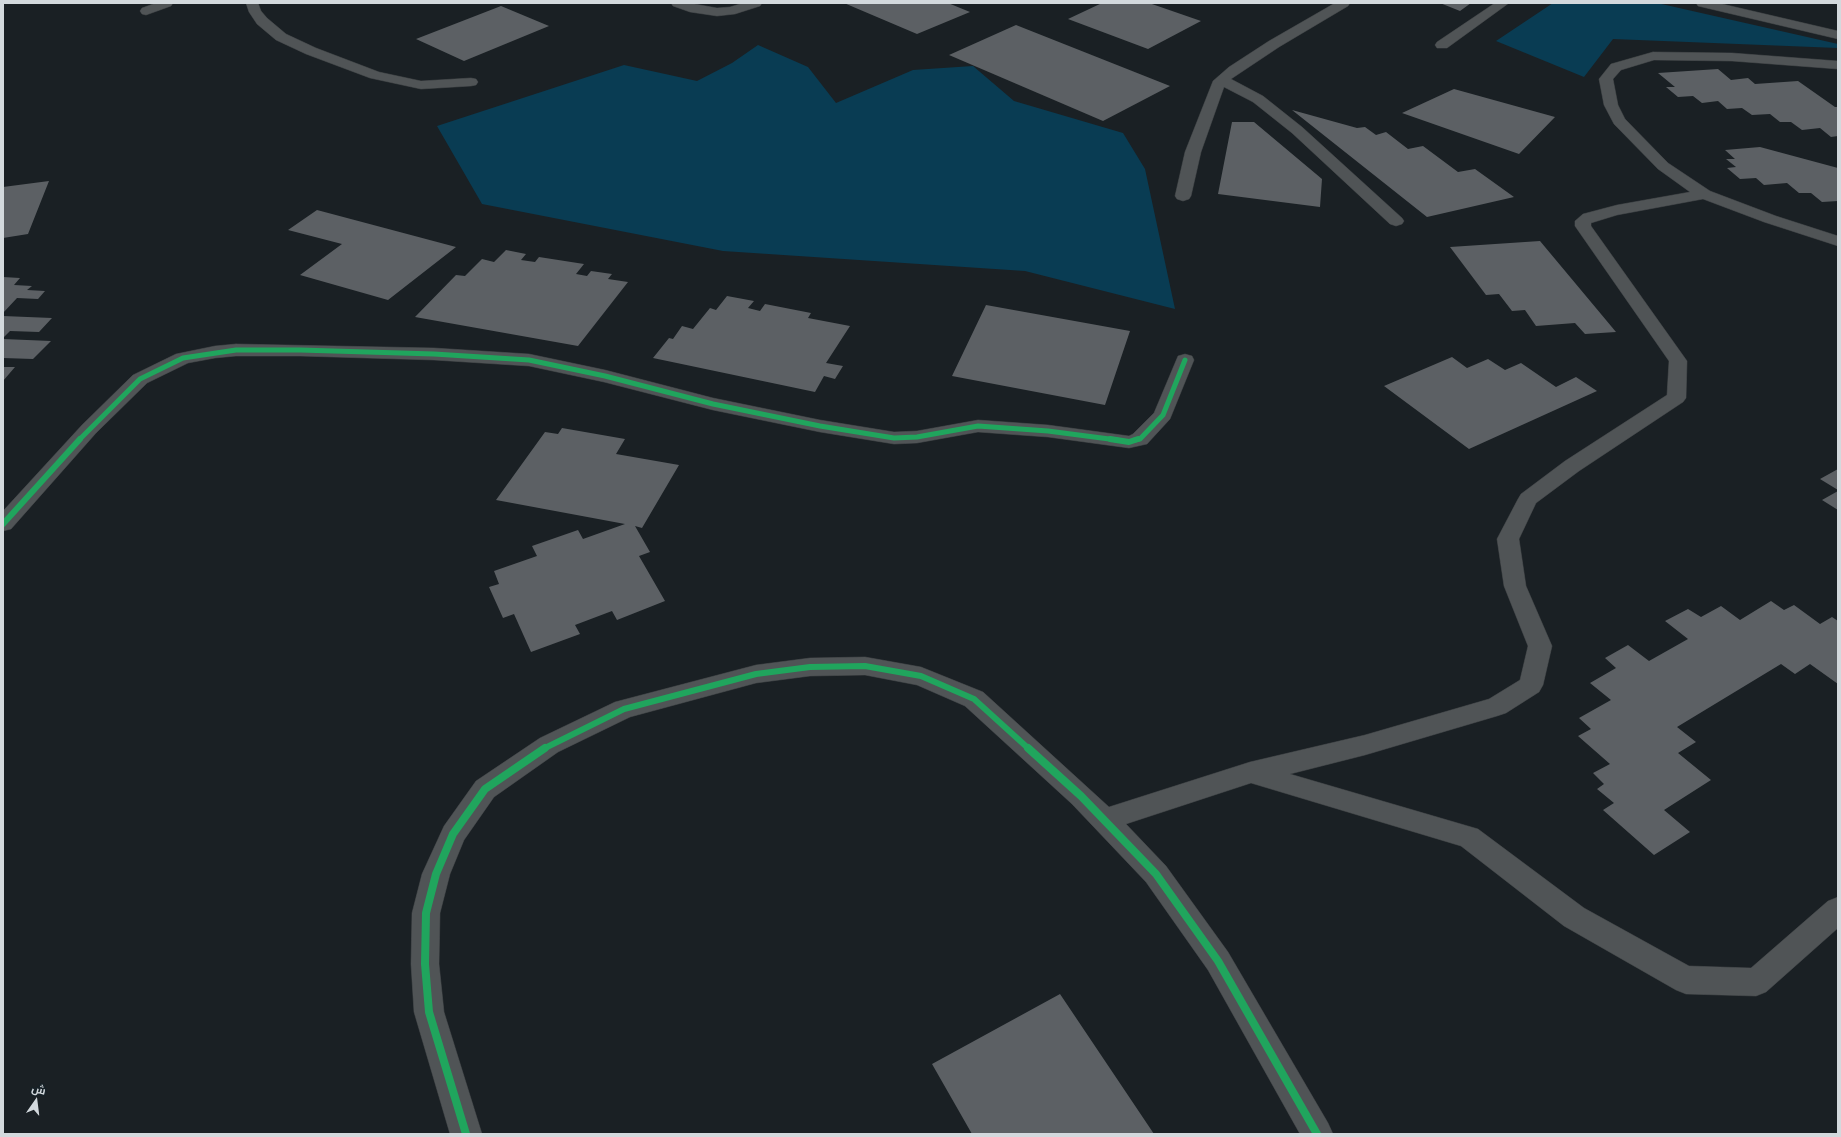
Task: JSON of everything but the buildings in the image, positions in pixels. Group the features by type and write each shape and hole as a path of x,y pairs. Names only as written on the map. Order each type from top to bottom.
{"street":[{"path":"146,11 167,3"},
{"path":"252,3 255,12 262,21 281,37 311,51 375,75 421,85 471,82"},
{"path":"677,3 694,9 717,12 731,11 756,3"},
{"path":"1183,196 1193,152 1218,84 1234,70 1274,44 1344,3"},
{"path":"1442,46 1503,3"},
{"path":"1702,3 1838,35"},
{"path":"1838,65 1732,57 1653,56 1616,67 1606,79 1611,105 1619,121 1662,166 1704,194 1770,219 1838,241"},
{"path":"1222,80 1258,99 1297,130 1396,221"},
{"path":"1105,820 1250,773 1364,745 1496,706 1531,685 1540,646 1515,586 1508,539 1528,499 1572,466 1676,398 1678,361 1583,226 1583,221 1589,217 1617,210 1704,194"},
{"path":"3,524 88,429 140,379 184,358 215,352 236,350 300,350 434,354 529,360 605,376 713,404 820,426 894,438 917,437 978,426 1048,431 1129,442 1140,440 1163,415 1185,360"},
{"path":"466,1134 429,1012 425,964 426,913 436,874 452,834 485,789 549,745 624,709 756,674 810,667 865,666 921,676 974,699 1081,796 1105,820 1156,874 1218,961 1317,1134"},
{"path":"1250,773 1469,837 1574,917 1686,980 1756,982 1838,910"}],"shaded area":[{"path":"1553,3 1657,3 1838,44 1838,48 1613,39 1584,77 1496,41"},
{"path":"758,45 808,67 836,103 913,70 973,66 1014,101 1123,133 1145,169 1175,309 1025,271 723,251 482,204 437,126 624,65 697,81 732,63"}],"cycle path":[{"path":"3,524 89,429 140,379 183,358 215,352 236,350 300,350 434,354 529,360 605,376 713,404 820,426 894,438 917,437 978,426 1048,431 1129,442 1140,439 1163,415 1185,360"},
{"path":"466,1134 429,1012 425,964 426,913 436,874 453,834 485,789 549,745 624,709 756,674 810,667 865,666 921,676 974,699 1081,796 1105,820 1156,874 1218,961 1317,1134"}]}
